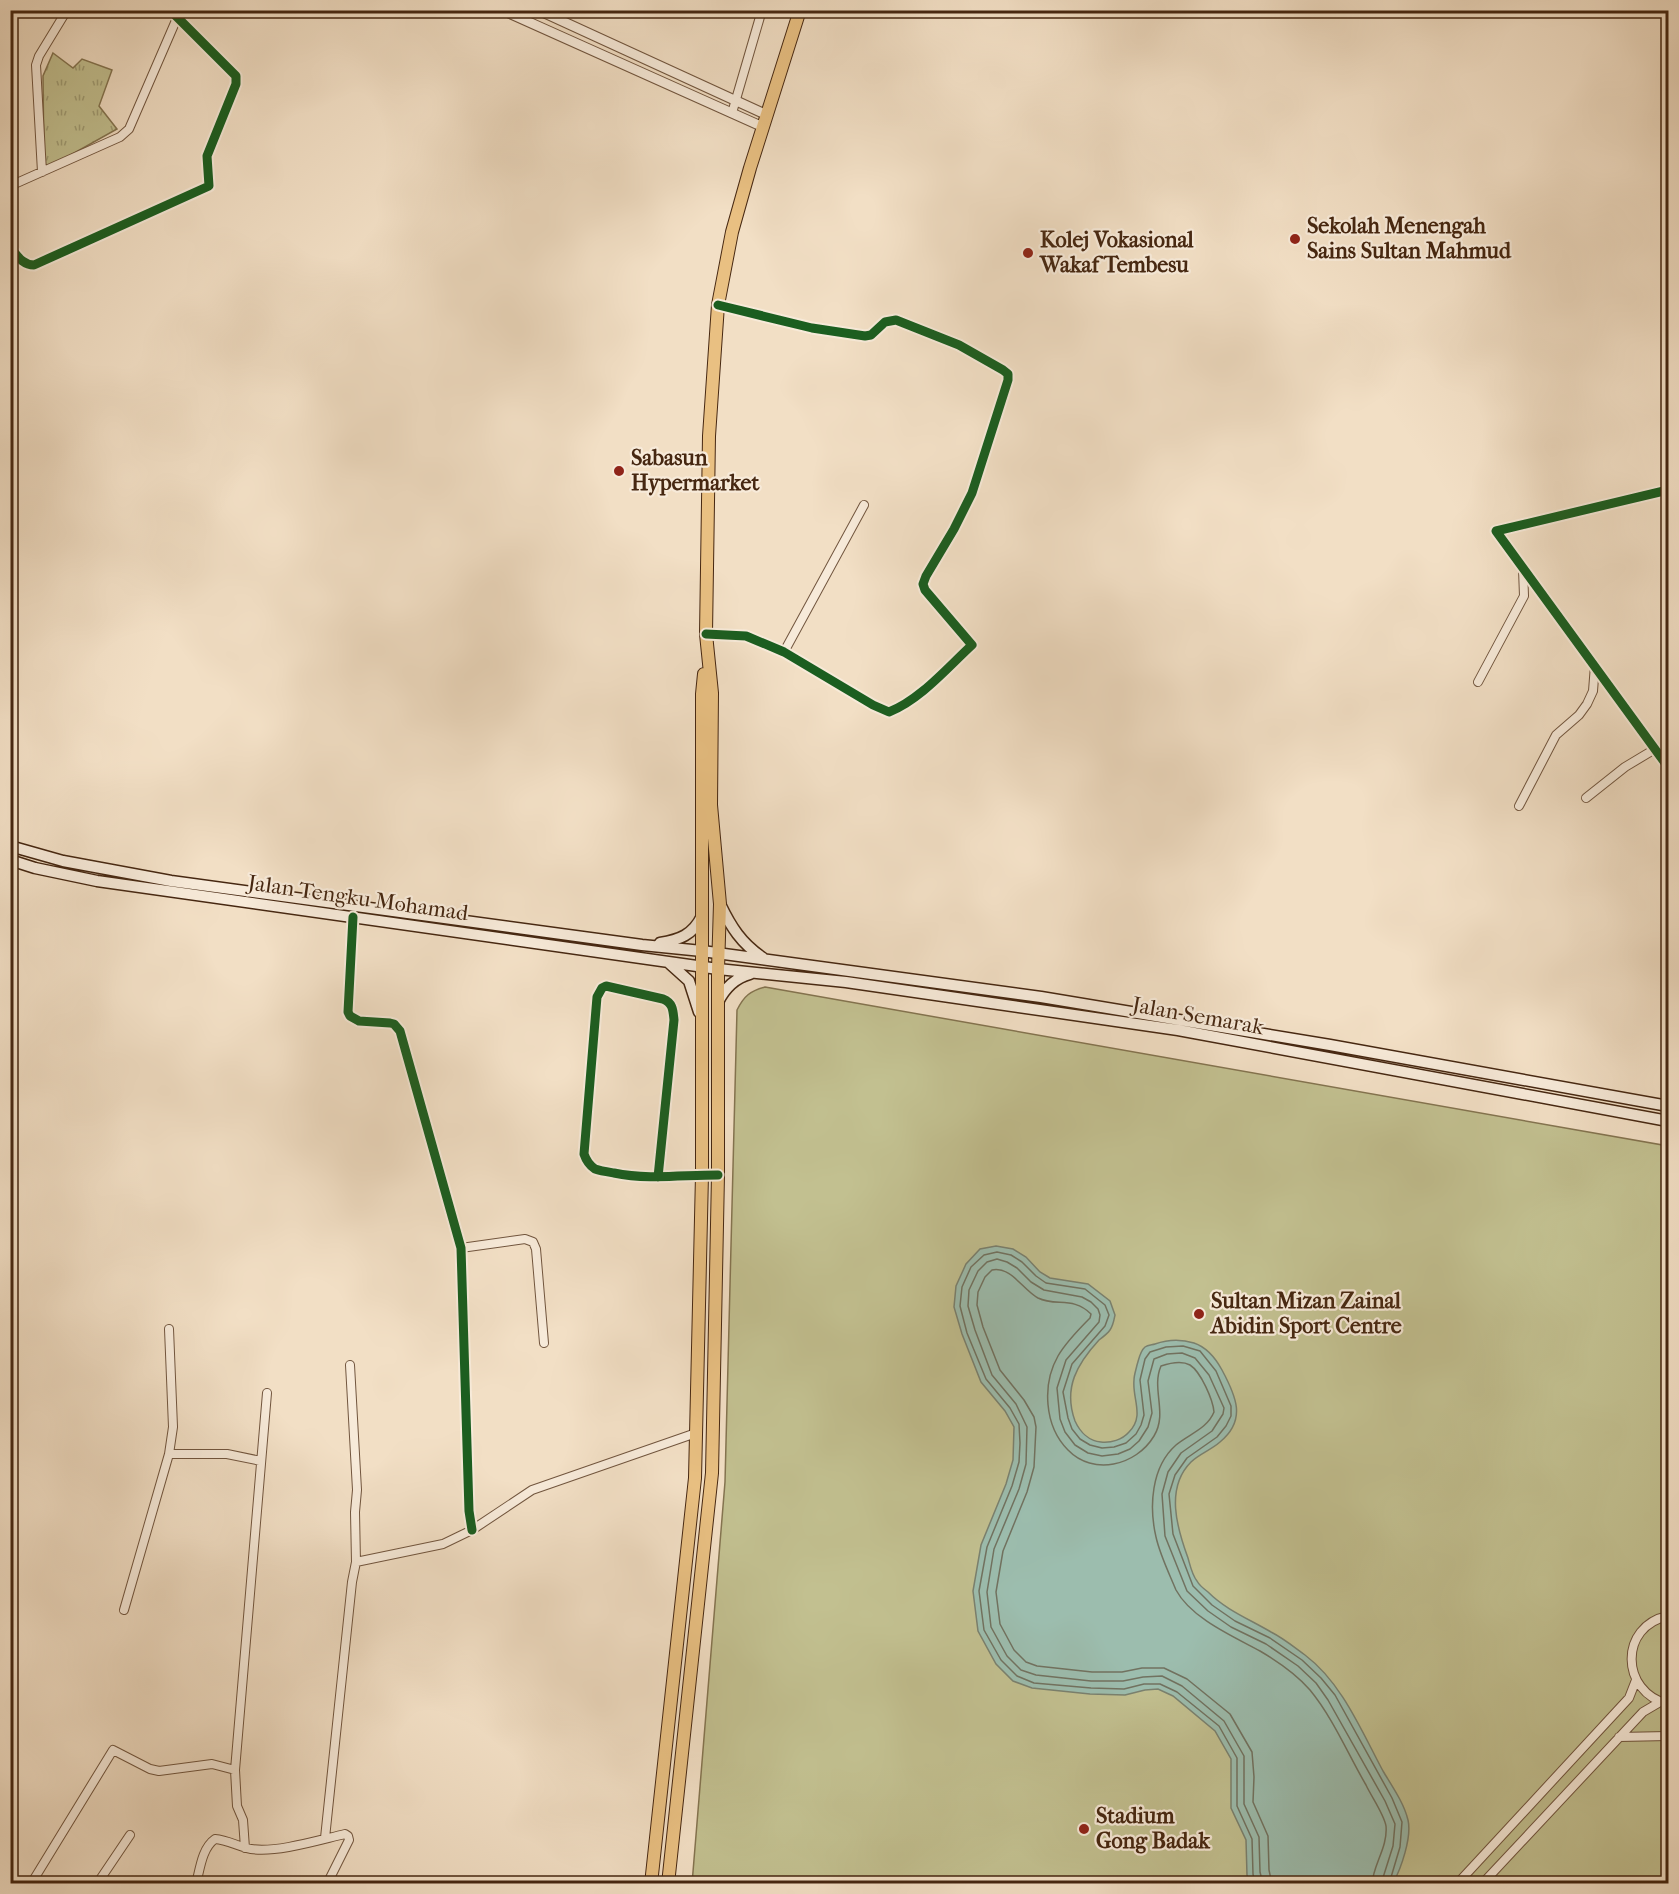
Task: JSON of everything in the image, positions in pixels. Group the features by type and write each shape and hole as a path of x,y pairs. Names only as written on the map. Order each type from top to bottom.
{"main road":[{"path":"651,1884 696,1478 702,1175 702,694 706,638 709,436 718,305 732,232 800,10"},
{"path":"668,1884 712,1473 718,1175 720,904 711,805 712,693 706,638"},
{"name":"Jalan Tengku Mohamad","path":"10,846 63,861 163,879 718,954"},
{"name":"Jalan Tengku Mohamad","path":"10,860 35,868 97,880 718,969"},
{"path":"720,904 730,926 740,939 751,950 766,959"},
{"path":"642,945 682,939 695,928 703,913"},
{"name":"Jalan Semarak","path":"718,954 1041,997 1330,1045 1668,1106"},
{"path":"668,962 689,981 702,1024"},
{"name":"Jalan Semarak","path":"718,969 846,982 1178,1030 1668,1121"},
{"path":"718,1003 726,988 736,980 757,973"}],"street":[{"path":"42,172 36,65 39,56 67,10"},
{"path":"10,247 18,258 29,265 34,265 208,186 207,156 236,84 236,76 170,10"},
{"path":"502,10 732,113 765,121"},
{"path":"538,10 736,101 765,121"},
{"path":"732,113 759,12"},
{"path":"10,186 120,137 129,129 177,18"},
{"path":"706,638 746,636 784,652 873,705 889,712 901,707 917,695 972,645 923,584 972,493 1008,380 1008,374 1003,370 959,345 896,320 885,322 871,335 865,336 812,328 718,305"},
{"path":"1668,490 1496,531 1668,767"},
{"path":"784,652 864,505"},
{"path":"1478,682 1524,597 1523,567"},
{"path":"1520,806 1556,735 1579,715 1587,704 1593,691 1595,666"},
{"path":"1586,798 1624,766 1655,749"},
{"path":"353,917 348,1012 350,1016 359,1021 390,1023 400,1031 461,1248 469,1511 472,1530"},
{"path":"658,1177 674,1020 672,1008 670,1003 663,999 606,986 602,988 597,997 584,1154 586,1160 597,1170 632,1176 658,1177 718,1175"},
{"path":"461,1248 525,1239 533,1242 536,1249 544,1342"},
{"path":"124,1610 169,1454 173,1427 169,1329"},
{"path":"325,1838 356,1562 357,1490 350,1365"},
{"path":"244,1848 243,1820 237,1806 235,1770 267,1393"},
{"path":"356,1562 443,1544 459,1538 521,1495 532,1490 696,1433"},
{"path":"169,1454 227,1454 261,1461"},
{"path":"1668,1616 1653,1622 1644,1629 1633,1647 1631,1658 1636,1680 1642,1689 1650,1697 1668,1704"},
{"path":"1457,1884 1629,1698 1636,1680"},
{"path":"1482,1884 1643,1712 1660,1702"},
{"path":"1619,1737 1668,1736"},
{"path":"31,1884 113,1750 150,1769 159,1771 212,1764 235,1770"},
{"path":"196,1884 206,1849 215,1839 223,1839 254,1850 272,1849 345,1834 349,1840 327,1884"},
{"path":"98,1884 130,1835"}],"green space":[{"path":"53,53 73,68 82,59 112,70 99,106 117,129 44,170 43,76"},
{"name":"Sultan Mizan Zainal Abidin Sport Centre","path":"765,987 1668,1146 1668,1883 692,1884 725,1482 737,1010 748,995"}],"water":[{"path":"996,1246 1013,1249 1050,1278 1088,1284 1110,1301 1115,1315 1112,1327 1084,1358 1074,1377 1072,1387 1071,1398 1075,1421 1079,1429 1089,1438 1105,1442 1116,1440 1126,1435 1134,1426 1137,1414 1134,1376 1140,1355 1145,1347 1170,1340 1189,1342 1207,1350 1220,1366 1235,1398 1234,1425 1220,1442 1191,1462 1183,1472 1176,1496 1177,1521 1191,1570 1200,1585 1222,1604 1280,1637 1318,1666 1350,1708 1404,1807 1408,1820 1405,1853 1393,1883 1250,1883 1247,1875 1246,1840 1231,1808 1231,1759 1215,1731 1173,1696 1158,1689 1125,1695 1032,1688 1013,1681 996,1664 978,1631 973,1591 981,1545 1006,1484 1013,1460 1014,1427 1005,1411 981,1382 954,1307 956,1286 966,1264 980,1249"}],"cycle path":[{"path":"10,247 23,261 34,265 209,186 207,156 236,84 236,76 170,10"},
{"path":"706,634 746,636 784,652 873,705 889,712 912,700 923,691 972,645 925,590 923,584 972,493 1008,380 1008,374 1003,370 959,345 896,320 885,322 871,335 865,336 812,328 718,305"},
{"path":"1668,490 1496,531 1668,767"},
{"path":"353,917 348,1012 350,1016 359,1021 390,1023 400,1031 461,1248 469,1511 472,1530"},
{"path":"658,1177 674,1020 673,1010 671,1005 663,999 606,986 602,988 597,997 584,1154 587,1160 595,1169 627,1175 653,1177 666,1177 718,1175"}],"place":[{"name":"Sekolah Menengah Sains Sultan Mahmud","path":"1295,239"},
{"name":"Kolej Vokasional Wakaf Tembesu","path":"1028,253"},
{"name":"Sabasun Hypermarket","path":"619,471"},
{"name":"Sultan Mizan Zainal Abidin Sport Centre","path":"1199,1314"},
{"name":"Stadium Gong Badak","path":"1084,1829"}]}
